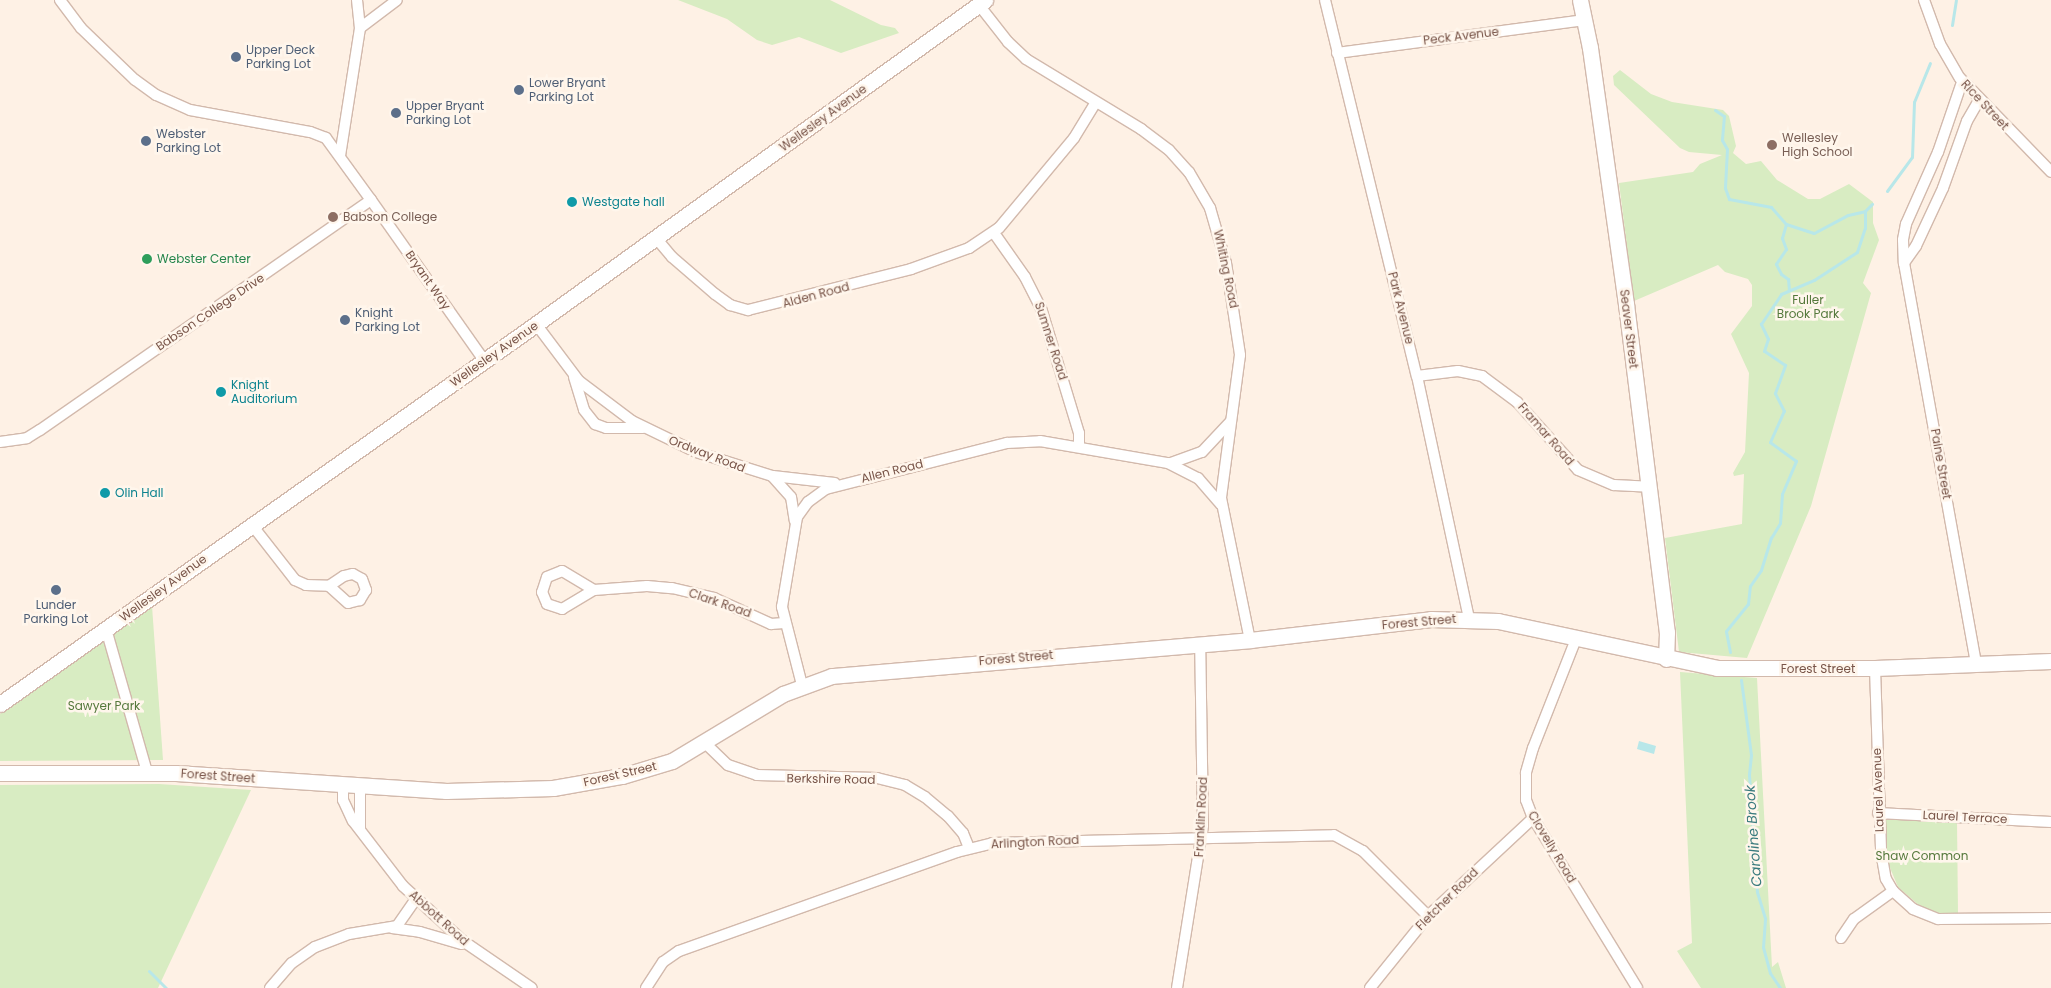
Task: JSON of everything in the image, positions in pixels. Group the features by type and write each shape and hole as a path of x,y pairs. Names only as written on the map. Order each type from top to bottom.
{"street":[{"path":"60,0 81,28 135,80 156,95 195,111 310,132 331,143 370,200"},
{"path":"340,156 360,28 357,0"},
{"path":"360,28 396,0"},
{"name":"Park Avenue","path":"1325,0 1417,376 1469,618"},
{"name":"Seaver Street","path":"1580,0 1585,20 1624,286 1667,632 1666,659"},
{"name":"Rice Street","path":"1924,0 1940,44 1962,82 2051,172"},
{"name":"Whiting Road","path":"982,2 1019,54 1141,129 1176,157 1210,208 1226,263 1239,344 1239,375 1221,490 1222,507 1250,640"},
{"name":"Wellesley Avenue","path":"0,704 536,324 982,2"},
{"name":"Peck Avenue","path":"1337,53 1585,20"},
{"name":"Paine Street","path":"1962,82 1935,160 1906,224 1904,263 1976,664"},
{"path":"1904,263 1916,246 1943,188 1969,117 1979,100"},
{"path":"994,233 1074,138 1096,102"},
{"name":"Bryant Way","path":"370,200 484,360"},
{"name":"Babson College Drive","path":"0,442 27,438 40,430 370,200"},
{"name":"Alden Road","path":"656,238 711,291 730,305 748,310 917,267 963,250 994,233"},
{"name":"Sumner Road","path":"994,233 1041,308 1078,433 1079,447"},
{"name":"Ordway Road","path":"536,324 573,374 644,428 713,458 772,476 843,482"},
{"name":"Framar Road","path":"1417,376 1458,371 1482,376 1518,402 1578,470 1614,485 1649,487"},
{"name":"Ordway Road","path":"573,374 584,410 596,424 606,428 644,428"},
{"name":"Allen Road","path":"1168,463 1189,459 1202,452 1216,440 1233,418"},
{"name":"Allen Road","path":"802,685 784,623 782,607 795,522 813,498 843,482 1006,443 1040,441 1168,463 1198,478 1222,507"},
{"path":"772,476 791,497 795,522"},
{"path":"252,525 295,580 306,585 329,586"},
{"path":"562,571 594,590 562,610 547,604 542,592 547,577 562,571"},
{"name":"Clark Road","path":"594,590 647,586 684,590 714,598 771,624 784,623"},
{"name":"Forest Street","path":"0,773 147,772 360,786 477,791 567,786 647,769 705,743 767,702 802,685 852,673 1250,640 1431,619 1469,618 1524,626 1666,659 1728,668 1875,668 2051,661"},
{"path":"106,629 147,772"},
{"name":"Clovelly Road","path":"1576,639 1528,765 1525,794 1533,818 1637,988"},
{"name":"Franklin Road","path":"1177,988 1202,837 1204,799 1200,644"},
{"name":"Laurel Avenue","path":"1875,668 1878,813 1882,864 1893,892 1913,909 1938,919 2051,918"},
{"name":"Berkshire Road","path":"705,743 728,764 757,775 867,778 905,785 925,796 948,816 962,833 969,848"},
{"name":"Abbott Road","path":"343,785 345,806 360,832 416,899 475,950 532,988"},
{"path":"360,786 360,832"},
{"name":"Laurel Terrace","path":"1878,813 2051,822"},
{"name":"Fletcher Road","path":"1370,988 1428,916 1533,818"},
{"name":"Arlington Road","path":"646,988 663,962 678,951 969,848 1004,842 1318,834 1342,838 1368,855 1428,916"},
{"path":"1840,938 1854,919 1893,892"},
{"path":"391,928 404,919 416,899"},
{"path":"270,988 292,963 315,947 349,934 391,928 446,938 475,950"}],"green space":[{"path":"678,0 830,0 881,25 895,28 899,33 841,53 799,37 772,45 757,40 727,19"},
{"name":"Fuller Brook Park","path":"1620,70 1651,94 1672,102 1723,110 1729,116 1736,146 1733,153 1746,164 1761,161 1777,180 1808,199 1820,199 1849,184 1873,202 1873,223 1879,240 1863,283 1871,293 1811,506 1747,658 1679,652 1665,538 1742,524 1744,474 1734,476 1733,473 1745,452 1749,373 1731,334 1752,306 1752,285 1748,279 1725,272 1718,265 1634,301 1619,183 1693,172 1700,164 1722,155 1689,152 1680,148 1614,85 1613,76"},
{"name":"Sawyer Park","path":"152,606 163,760 0,761 0,714"},
{"path":"1680,672 1757,678 1772,967 1778,962 1786,988 1701,988 1677,951 1692,943"},
{"path":"159,784 251,790 158,988 0,988 0,785"},
{"name":"Shaw Common","path":"1884,819 1957,822 1958,913 1939,913 1921,907 1898,887 1888,863"}],"water":[{"path":"1639,741 1656,746 1654,754 1637,749"}],"waterway":[{"name":"Caroline Brook","path":"1952,25 1956,0"},
{"name":"Caroline Brook","path":"1887,191 1912,157 1914,102 1930,63"},
{"path":"1715,110 1724,116 1722,140 1727,149 1725,188 1729,199 1771,207 1786,224 1782,238 1786,249 1776,264 1781,274 1788,279 1789,290"},
{"name":"Caroline Brook","path":"1730,652 1726,631 1748,604 1750,586 1761,570 1771,538 1780,523 1782,494 1796,461 1770,442 1784,411 1775,393 1785,365 1764,351 1768,339 1761,324 1781,294 1814,280 1857,252 1865,228 1865,211 1872,204"},
{"path":"1786,224 1814,233 1848,215 1865,211"},
{"name":"Caroline Brook","path":"1741,680 1751,755 1749,775 1757,892 1765,919 1763,947 1770,973 1780,988"},
{"path":"149,971 166,988"}],"place":[{"name":"Upper Deck Parking Lot","path":"236,57"},
{"name":"Lower Bryant Parking Lot","path":"519,90"},
{"name":"Upper Bryant Parking Lot","path":"396,113"},
{"name":"Webster Parking Lot","path":"146,141"},
{"name":"Wellesley High School","path":"1772,145"},
{"name":"Westgate hall","path":"572,202"},
{"name":"Babson College","path":"333,217"},
{"name":"Webster Center","path":"147,259"},
{"name":"Knight Parking Lot","path":"345,320"},
{"name":"Knight Auditorium","path":"221,392"},
{"name":"Olin Hall","path":"105,493"},
{"name":"Lunder Parking Lot","path":"56,590"}]}
